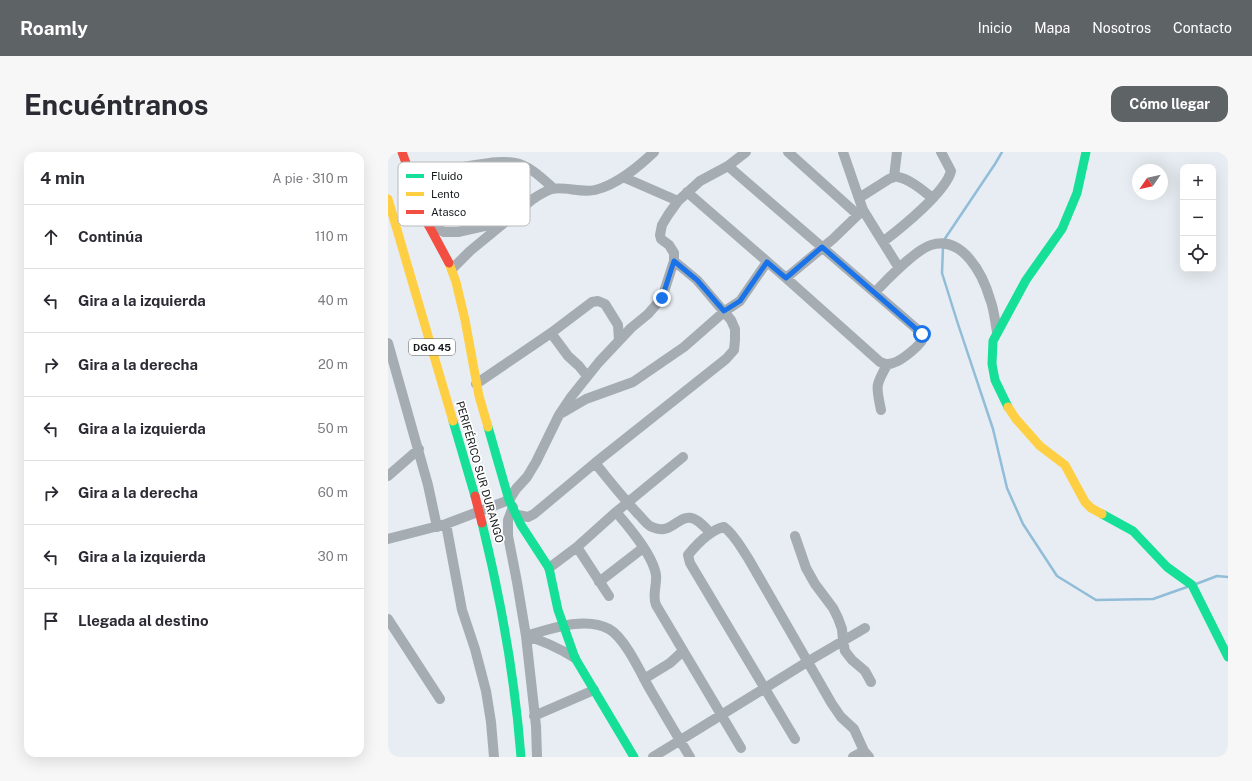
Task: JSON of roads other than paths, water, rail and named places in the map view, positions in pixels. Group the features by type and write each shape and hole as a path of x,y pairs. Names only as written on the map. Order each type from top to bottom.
{"main road":[{"path":"402,152 406,162"},
{"path":"1086,152 1077,193 1065,223 1026,280 993,341 992,364 995,380 1005,403 1016,419 1040,446 1064,465 1085,502 1091,508 1133,531 1167,567 1192,585 1228,657"},
{"name":"PERIFÉRICO SUR DURANGO","path":"388,198 475,496 498,589 514,693 521,757"},
{"path":"429,226 452,269 463,308 476,384 513,508 549,568 554,596 575,658 634,757"}],"street":[{"path":"530,201 553,188 594,190 609,185 623,177 654,152"},
{"path":"538,757 526,636 508,536 508,520 513,508 516,489 527,477 536,462 559,415 587,376 631,328 648,314 662,298 674,261 674,253 669,245 661,239 660,235 662,225 678,201 700,181 728,166 746,152"},
{"path":"788,152 861,213 884,241 899,268"},
{"path":"844,152 859,198 861,213"},
{"path":"894,177 897,152"},
{"path":"884,241 908,223 946,182 951,171 941,152"},
{"path":"687,192 880,362 887,364 895,363 922,342 924,336 922,334 728,166"},
{"path":"530,168 553,188"},
{"path":"623,177 678,201"},
{"path":"859,198 894,177 902,178 918,187 932,198"},
{"path":"786,278 861,213"},
{"path":"432,226 444,232 458,232 482,226"},
{"path":"452,269 465,255 499,226"},
{"path":"875,292 899,268 930,245 939,243 951,245 961,250 968,257 986,286 991,301 997,332"},
{"path":"390,536 513,508 528,517 534,514 595,463 726,359 734,350 735,329 731,320 697,280 674,261"},
{"path":"559,415 586,399 633,382 684,347 724,311 740,301 767,262"},
{"path":"476,384 592,302 598,301 605,304 618,325 619,341"},
{"path":"550,333 568,356 587,376"},
{"path":"388,343 428,486 441,525 462,610 475,649 486,691 491,722 494,757"},
{"path":"881,410 877,385 887,364"},
{"path":"388,476 418,449"},
{"path":"549,568 577,547 616,512 683,457"},
{"path":"595,463 627,503 650,526 659,530 669,528 680,520 687,517 694,517 705,526 710,533"},
{"path":"616,512 632,531 652,564 656,575 654,600 741,748"},
{"path":"795,739 693,570 688,558 688,555 694,547 710,533 719,528 724,528 730,531 748,558 837,712 854,729 866,754 853,757"},
{"path":"794,536 806,568 815,584 836,613 842,629 845,651 852,660 865,671 872,682"},
{"path":"577,547 609,596"},
{"path":"599,582 643,548"},
{"path":"388,619 440,699"},
{"path":"526,636 563,625 599,626 609,630 618,638 631,655 690,757"},
{"path":"653,757 865,628"},
{"path":"526,636 544,641 575,658"},
{"path":"644,679 670,663 683,650"},
{"path":"534,716 594,690"}],"waterway":[{"path":"944,240 1002,152"},
{"path":"943,247 942,273 993,429 1007,488 1023,524 1057,576 1096,600 1153,599 1187,587"},
{"path":"1196,584 1217,576 1228,577"}]}
